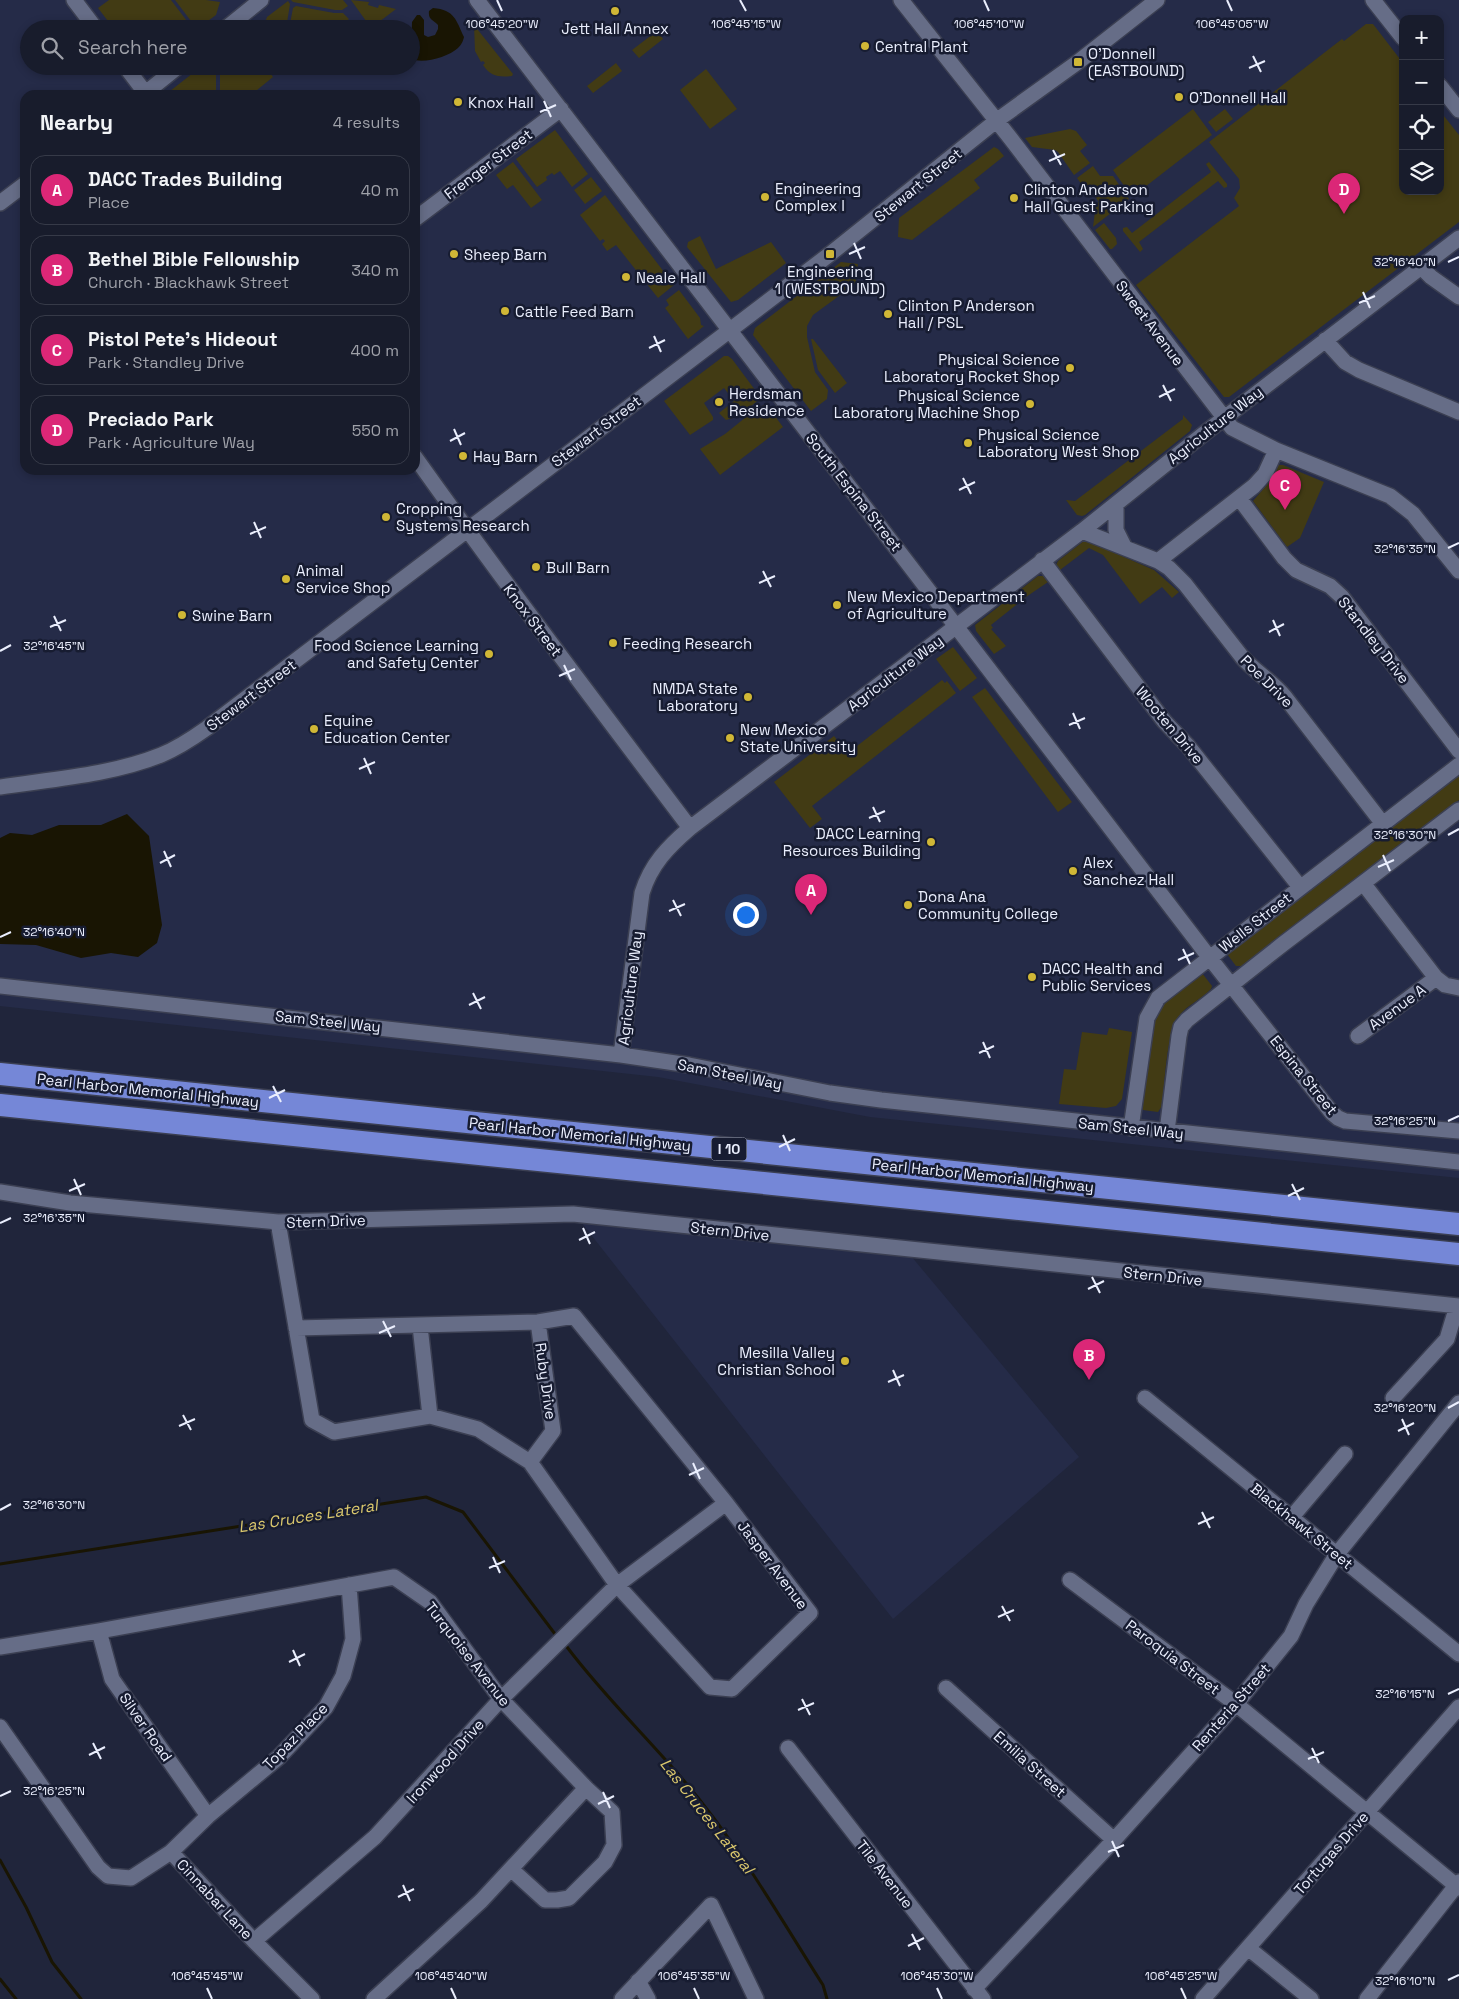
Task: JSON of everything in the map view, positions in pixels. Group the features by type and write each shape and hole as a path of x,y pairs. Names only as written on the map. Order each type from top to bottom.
{"highway":[{"name":"Pearl Harbor Memorial Highway","path":"0,1074 1459,1224"},
{"name":"Pearl Harbor Memorial Highway","path":"0,1106 1459,1254"},
{"path":"0,1114 235,1130"}],"street":[{"path":"74,0 89,20"},
{"path":"236,20 261,0"},
{"name":"South Espina Street","path":"477,0 1230,984"},
{"name":"Sweet Avenue","path":"901,0 1232,428 1276,450 1390,496 1413,514 1459,571"},
{"name":"Stewart Street","path":"0,787 90,774 141,762 184,743 208,728 873,221 996,122 1078,62 1157,0"},
{"path":"1373,0 1399,33"},
{"path":"131,75 142,90"},
{"path":"150,90 168,75"},
{"path":"1444,91 1459,110"},
{"name":"Frenger Street","path":"420,215 561,109"},
{"path":"0,203 20,188"},
{"name":"Agriculture Way","path":"621,1055 645,883 659,858 690,828 1082,531 1223,418 1459,238"},
{"path":"1421,267 1440,284 1459,297"},
{"path":"1325,340 1345,362 1359,370 1459,412"},
{"path":"1158,561 1254,486 1265,474 1276,450"},
{"name":"Knox Street","path":"420,463 609,723 690,828"},
{"name":"Standley Drive","path":"1239,498 1284,558 1296,570 1330,586 1342,597 1459,751"},
{"path":"1116,504 1115,525 1125,548"},
{"name":"Poe Drive","path":"1082,531 1158,561 1185,584 1248,665 1277,688 1384,824"},
{"name":"Wooten Drive","path":"1042,560 1164,722 1188,746 1300,887"},
{"name":"Wells Street","path":"1131,1128 1145,1025 1150,1010 1166,991 1459,765"},
{"path":"1167,1132 1182,1027 1187,1020 1230,984 1458,811"},
{"path":"1363,883 1436,978 1445,985 1459,988"},
{"name":"Avenue A","path":"1358,1036 1436,978"},
{"name":"Espina Street","path":"1230,984 1332,1113 1338,1118 1345,1121 1459,1131"},
{"name":"Sam Steel Way","path":"0,986 621,1055 689,1065 830,1093 986,1112 1459,1162"},
{"name":"Stern Drive","path":"0,1192 70,1203 278,1222 573,1214 1458,1306"},
{"name":"Jasper Avenue","path":"278,1222 296,1328 312,1420 334,1432 430,1416 478,1429 530,1462 617,1585 710,1687 732,1689 810,1613 726,1503 574,1316 538,1322 296,1328"},
{"path":"1393,1398 1447,1339 1458,1306"},
{"name":"Ruby Drive","path":"530,1462 553,1431 538,1322"},
{"path":"420,1326 430,1416"},
{"name":"Blackhawk Street","path":"1145,1398 1459,1654"},
{"name":"Renteria Street","path":"978,1994 1236,1704 1291,1636 1306,1604 1337,1554 1459,1404"},
{"path":"1291,1518 1346,1454"},
{"name":"Ironwood Drive","path":"254,1941 375,1837 501,1699 617,1585 726,1503"},
{"name":"Turquoise Avenue","path":"0,1647 99,1631 394,1577 430,1602 501,1699 586,1788 612,1812 614,1845 605,1862 570,1898 545,1900 512,1870"},
{"name":"Paroquia Street","path":"1070,1580 1236,1704 1458,1886"},
{"name":"Topaz Place","path":"171,1852 208,1816 279,1756 326,1707 342,1676 353,1639 349,1585"},
{"name":"Silver Road","path":"99,1631 112,1679 208,1816"},
{"name":"Emilia Street","path":"946,1688 1114,1840"},
{"name":"Tortugas Drive","path":"1203,1999 1459,1707"},
{"name":"Cinnabar Lane","path":"0,1727 98,1867 108,1876 131,1878 171,1852 254,1941 312,1999"},
{"name":"Tile Avenue","path":"788,1748 978,1994"},
{"path":"374,1999 456,1925 512,1870 586,1788"},
{"path":"1367,1999 1458,1886"},
{"path":"622,1999 711,1905 756,1999"},
{"path":"1248,1948 1312,1999"},
{"path":"638,1981 648,1999"}],"shaded area":[{"name":"New Mexico State University","path":"0,0 1459,0 1459,1178 870,1117 658,1077 0,1006"},
{"path":"109,0 171,0 186,20 107,20 98,8"},
{"path":"175,0 220,2 216,15 209,20 190,20"},
{"path":"291,0 343,0 348,6 342,10 335,10 293,2"},
{"path":"351,0 369,2 368,5 378,8 379,5 396,9 382,20 365,20"},
{"path":"288,1 290,4 287,20 266,20 267,17"},
{"path":"296,6 343,13 349,19 291,20 293,8"},
{"path":"433,8 446,11 454,17 464,37 458,48 454,51 442,57 422,61 420,61 420,20 413,20 417,15 420,15 424,20 424,35 428,37 435,35 438,25 430,18 429,11"},
{"path":"1366,24 1373,24 1399,58 1399,195 1444,195 1444,116 1459,135 1459,222 1229,397 1224,397 1136,285 1239,206 1234,198 1240,188 1239,179 1209,142 1342,39 1344,41"},
{"path":"474,25 513,74 512,76 496,75 489,72 483,65 485,63 481,62 475,51"},
{"path":"657,31 663,39 639,58 632,50"},
{"path":"616,63 622,71 593,93 587,86"},
{"path":"706,69 737,109 710,129 680,90"},
{"path":"191,75 216,75 216,90 171,90"},
{"path":"220,75 272,75 273,77 257,90 220,90"},
{"path":"1193,109 1212,135 1132,197 1113,170"},
{"path":"1225,109 1233,119 1216,132 1208,122"},
{"path":"1070,129 1076,131 1087,145 1080,151 1090,163 1074,175 1058,152 1032,147 1025,138"},
{"path":"555,130 588,174 572,187 560,171 554,175 552,173 546,177 547,180 537,187 516,159"},
{"path":"994,147 1004,156 974,180 980,188 912,240 898,237 899,218"},
{"path":"513,162 542,200 531,208 513,185 507,189 496,175"},
{"path":"1209,162 1227,184 1227,187 1224,188 1218,181 1139,242 1143,249 1140,252 1123,231 1123,228 1127,227 1132,233 1211,172 1206,164"},
{"path":"1093,166 1100,176 1113,176 1129,199 1093,227 1096,204 1099,202 1090,190 1087,192 1077,178"},
{"path":"591,177 602,191 585,204 574,190"},
{"path":"605,195 674,285 658,298 616,245 607,251 602,244 605,241 603,239 600,241 580,215"},
{"path":"1104,223 1116,238 1117,244 1112,249 1095,230"},
{"path":"700,236 716,269 771,242 786,263 738,300 731,302 687,247 688,242"},
{"path":"841,262 858,264 856,282 813,315 807,326 807,337 815,372 828,390 827,399 811,411 753,335 755,328"},
{"path":"679,290 700,318 701,325 704,326 688,339 665,308 669,305 666,300"},
{"path":"811,339 813,339 847,383 835,393 818,370"},
{"path":"724,356 732,359 761,398 739,416 726,420 719,413 734,401 724,388 704,403 713,420 690,435 664,401"},
{"path":"766,404 783,427 720,475 700,449 725,434 756,409"},
{"path":"1183,415 1192,425 1190,431 1085,515 1077,515 1066,500 1075,501 1183,419"},
{"path":"1278,465 1283,465 1324,482 1300,538 1287,547 1253,501 1265,487"},
{"path":"1085,540 1154,570 1179,592 1172,598 1162,587 1140,604 1103,555 1089,548 1060,570 1056,565 1058,561"},
{"path":"1038,576 1043,576 1048,582 991,625 993,628 991,629 1006,646 994,654 976,631 975,625"},
{"path":"953,647 977,678 960,691 936,659"},
{"path":"942,680 945,683 947,681 956,693 812,806 822,819 810,828 774,782 834,736 848,753"},
{"path":"985,688 1072,802 1058,812 972,697"},
{"path":"1459,774 1459,800 1242,966 1236,966 1227,954"},
{"path":"127,814 149,836 162,925 157,943 138,957 111,953 81,958 36,945 0,944 0,838 10,833 32,835 59,825 101,825"},
{"path":"1202,973 1212,986 1207,993 1182,1012 1175,1024 1169,1046 1162,1106 1158,1112 1143,1110 1142,1103 1154,1020 1162,1003"},
{"path":"1109,1028 1132,1032 1122,1099 1116,1106 1106,1108 1059,1104 1064,1069 1076,1070 1082,1032 1107,1035"},
{"name":"Mesilla Valley Christian School","path":"581,1222 911,1256 1079,1457 893,1619"}],"waterway":[{"name":"Las Cruces Lateral","path":"0,1564 426,1497 463,1512 555,1634"},
{"name":"Las Cruces Lateral","path":"567,1647 595,1682 685,1782 723,1830 823,1985 827,1999"},
{"path":"0,1860 26,1907 52,1962 81,1999"},
{"path":"0,1979 16,1999"}],"place":[{"name":"Jett Hall Annex","path":"615,11"},
{"name":"Central Plant","path":"865,46"},
{"name":"O'Donnell (EASTBOUND)","path":"1078,62"},
{"name":"O'Donnell Hall","path":"1179,97"},
{"name":"Knox Hall","path":"458,102"},
{"name":"Engineering Complex I","path":"765,197"},
{"name":"Clinton Anderson Hall Guest Parking","path":"1014,198"},
{"name":"Preciado Park","path":"1344,214"},
{"name":"Sheep Barn","path":"454,254"},
{"name":"Engineering 1 (WESTBOUND)","path":"830,254"},
{"name":"Neale Hall","path":"626,277"},
{"name":"Cattle Feed Barn","path":"505,311"},
{"name":"Clinton P Anderson Hall / PSL","path":"888,314"},
{"name":"Physical Science Laboratory Rocket Shop","path":"1070,368"},
{"name":"Herdsman Residence","path":"719,402"},
{"name":"Physical Science Laboratory Machine Shop","path":"1030,404"},
{"name":"Physical Science Laboratory West Shop","path":"968,443"},
{"name":"Hay Barn","path":"463,456"},
{"name":"Pistol Pete's Hideout","path":"1285,510"},
{"name":"Cropping Systems Research","path":"386,517"},
{"name":"Bull Barn","path":"536,567"},
{"name":"Animal Service Shop","path":"286,579"},
{"name":"New Mexico Department of Agriculture","path":"837,605"},
{"name":"Swine Barn","path":"182,615"},
{"name":"Feeding Research","path":"613,643"},
{"name":"Food Science Learning and Safety Center","path":"489,654"},
{"name":"NMDA State Laboratory","path":"748,697"},
{"name":"Equine Education Center","path":"314,729"},
{"name":"New Mexico State University","path":"730,738"},
{"name":"DACC Learning Resources Building","path":"931,842"},
{"name":"Alex Sanchez Hall","path":"1073,871"},
{"name":"Dona Ana Community College","path":"908,905"},
{"name":"DACC Trades Building","path":"811,915"},
{"name":"DACC Health and Public Services","path":"1032,977"},
{"name":"Mesilla Valley Christian School","path":"845,1361"},
{"name":"Bethel Bible Fellowship","path":"1089,1380"}]}
